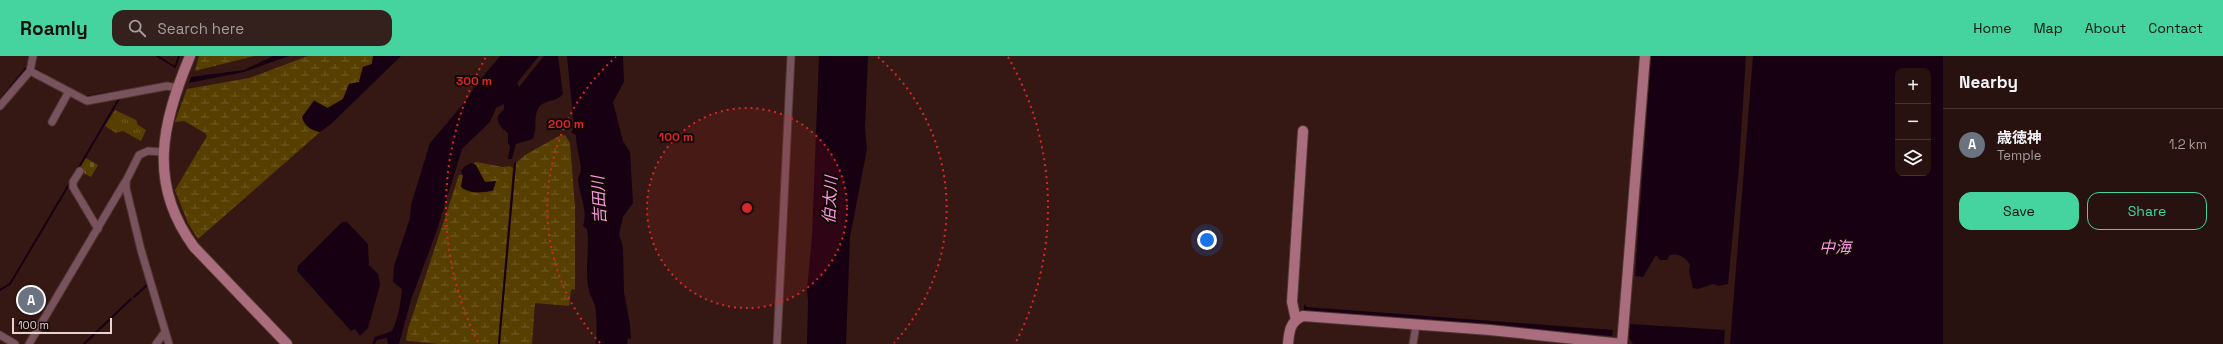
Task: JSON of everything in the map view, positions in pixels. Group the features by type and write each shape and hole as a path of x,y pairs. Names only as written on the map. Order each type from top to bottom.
{"street":[{"path":"0,106 30,71 33,56"},
{"path":"190,56 176,88 167,117 163,152 168,189 177,218 188,238 205,259 284,343"},
{"path":"777,344 791,56"},
{"path":"1288,344 1291,326 1296,320 1303,316 1416,324 1622,344 1645,56"},
{"path":"30,71 68,93 86,101 167,86 176,88"},
{"path":"52,122 68,93"},
{"path":"1296,320 1292,302 1303,131"},
{"path":"29,344 126,181 139,155 148,152 163,152"},
{"path":"80,171 73,182 73,187 98,229"},
{"path":"126,181 126,194 169,344"},
{"path":"1413,344 1416,324"},
{"path":"156,344 165,332"},
{"path":"0,335 15,344"}],"green space":[{"path":"199,56 254,56 195,71"},
{"path":"308,56 373,56 372,64 363,67 359,82 349,84 343,99 327,108 314,100 302,117 308,128 320,132 198,239 188,223 175,190 207,136 205,133 184,121 175,122 187,89 249,78"},
{"path":"115,110 136,120 138,125 146,130 141,141 123,131 116,133 105,126"},
{"path":"565,135 570,143 575,207 575,289 571,290 569,306 535,303 532,344 499,344 516,163 525,155 559,136"},
{"path":"86,158 98,165 91,177 78,170"},
{"path":"476,162 503,167 510,166 513,168 498,344 438,344 408,341 406,340 408,329 459,175 463,175 461,187 468,191 493,191 496,181 489,183 484,181 474,163"}],"water":[{"path":"273,56 289,56 244,72 189,83 191,77 244,70"},
{"path":"373,56 401,56 331,124 320,132 311,129 302,117 314,101 328,108 343,99 349,84 359,82 363,67 372,64"},
{"path":"500,56 539,56 517,83 519,87 544,56 558,56 563,94 561,97 544,103 538,108 533,139 516,144 512,159 508,159 510,146 508,143 508,133 501,128 498,121 498,116 504,109 504,104 496,108 490,122 462,149 437,230 411,300 399,344 388,344 387,338 377,340 375,344 372,344 375,337 392,331 398,316 402,289 393,282 394,266 410,218 411,205 430,143 469,97 475,86"},
{"name":"吉田川","path":"567,56 623,56 624,82 613,102 623,141 630,152 633,203 623,217 619,234 623,247 624,292 630,325 631,339 628,338 627,344 596,344 596,311 588,283 588,237 587,229 583,226 585,215 578,181 581,170 576,135 571,132 574,128"},
{"name":"伯太川","path":"819,56 868,56 865,128 867,149 850,237 846,344 807,344 807,290 812,236"},
{"path":"1651,56 1746,56 1739,167 1728,284 1719,286 1713,284 1698,289 1693,288 1689,272 1690,265 1679,255 1670,255 1667,260 1660,260 1656,255 1643,277 1635,276"},
{"name":"中海","path":"1753,56 1943,56 1943,344 1730,344"},
{"path":"471,163 476,165 485,182 496,181 493,190 477,192 468,191 461,187 463,176 461,171 465,166"},
{"path":"342,222 347,222 368,244 369,265 378,274 380,285 368,328 360,336 355,329 351,331 297,271 298,266"},
{"path":"1304,304 1307,307 1613,330 1612,336 1304,312"},
{"path":"1630,324 1725,330 1724,344 1633,344 1629,338"}],"waterway":[{"path":"157,56 175,67 179,56"},
{"path":"0,100 27,67"},
{"path":"33,68 42,73"},
{"path":"85,97 122,91"},
{"path":"78,169 120,97"},
{"path":"499,344 515,163"},
{"path":"0,290 10,284 71,181"},
{"path":"134,297 147,285"},
{"path":"84,344 131,299"}],"place":[{"name":"歳徳神","path":"31,300"}]}
